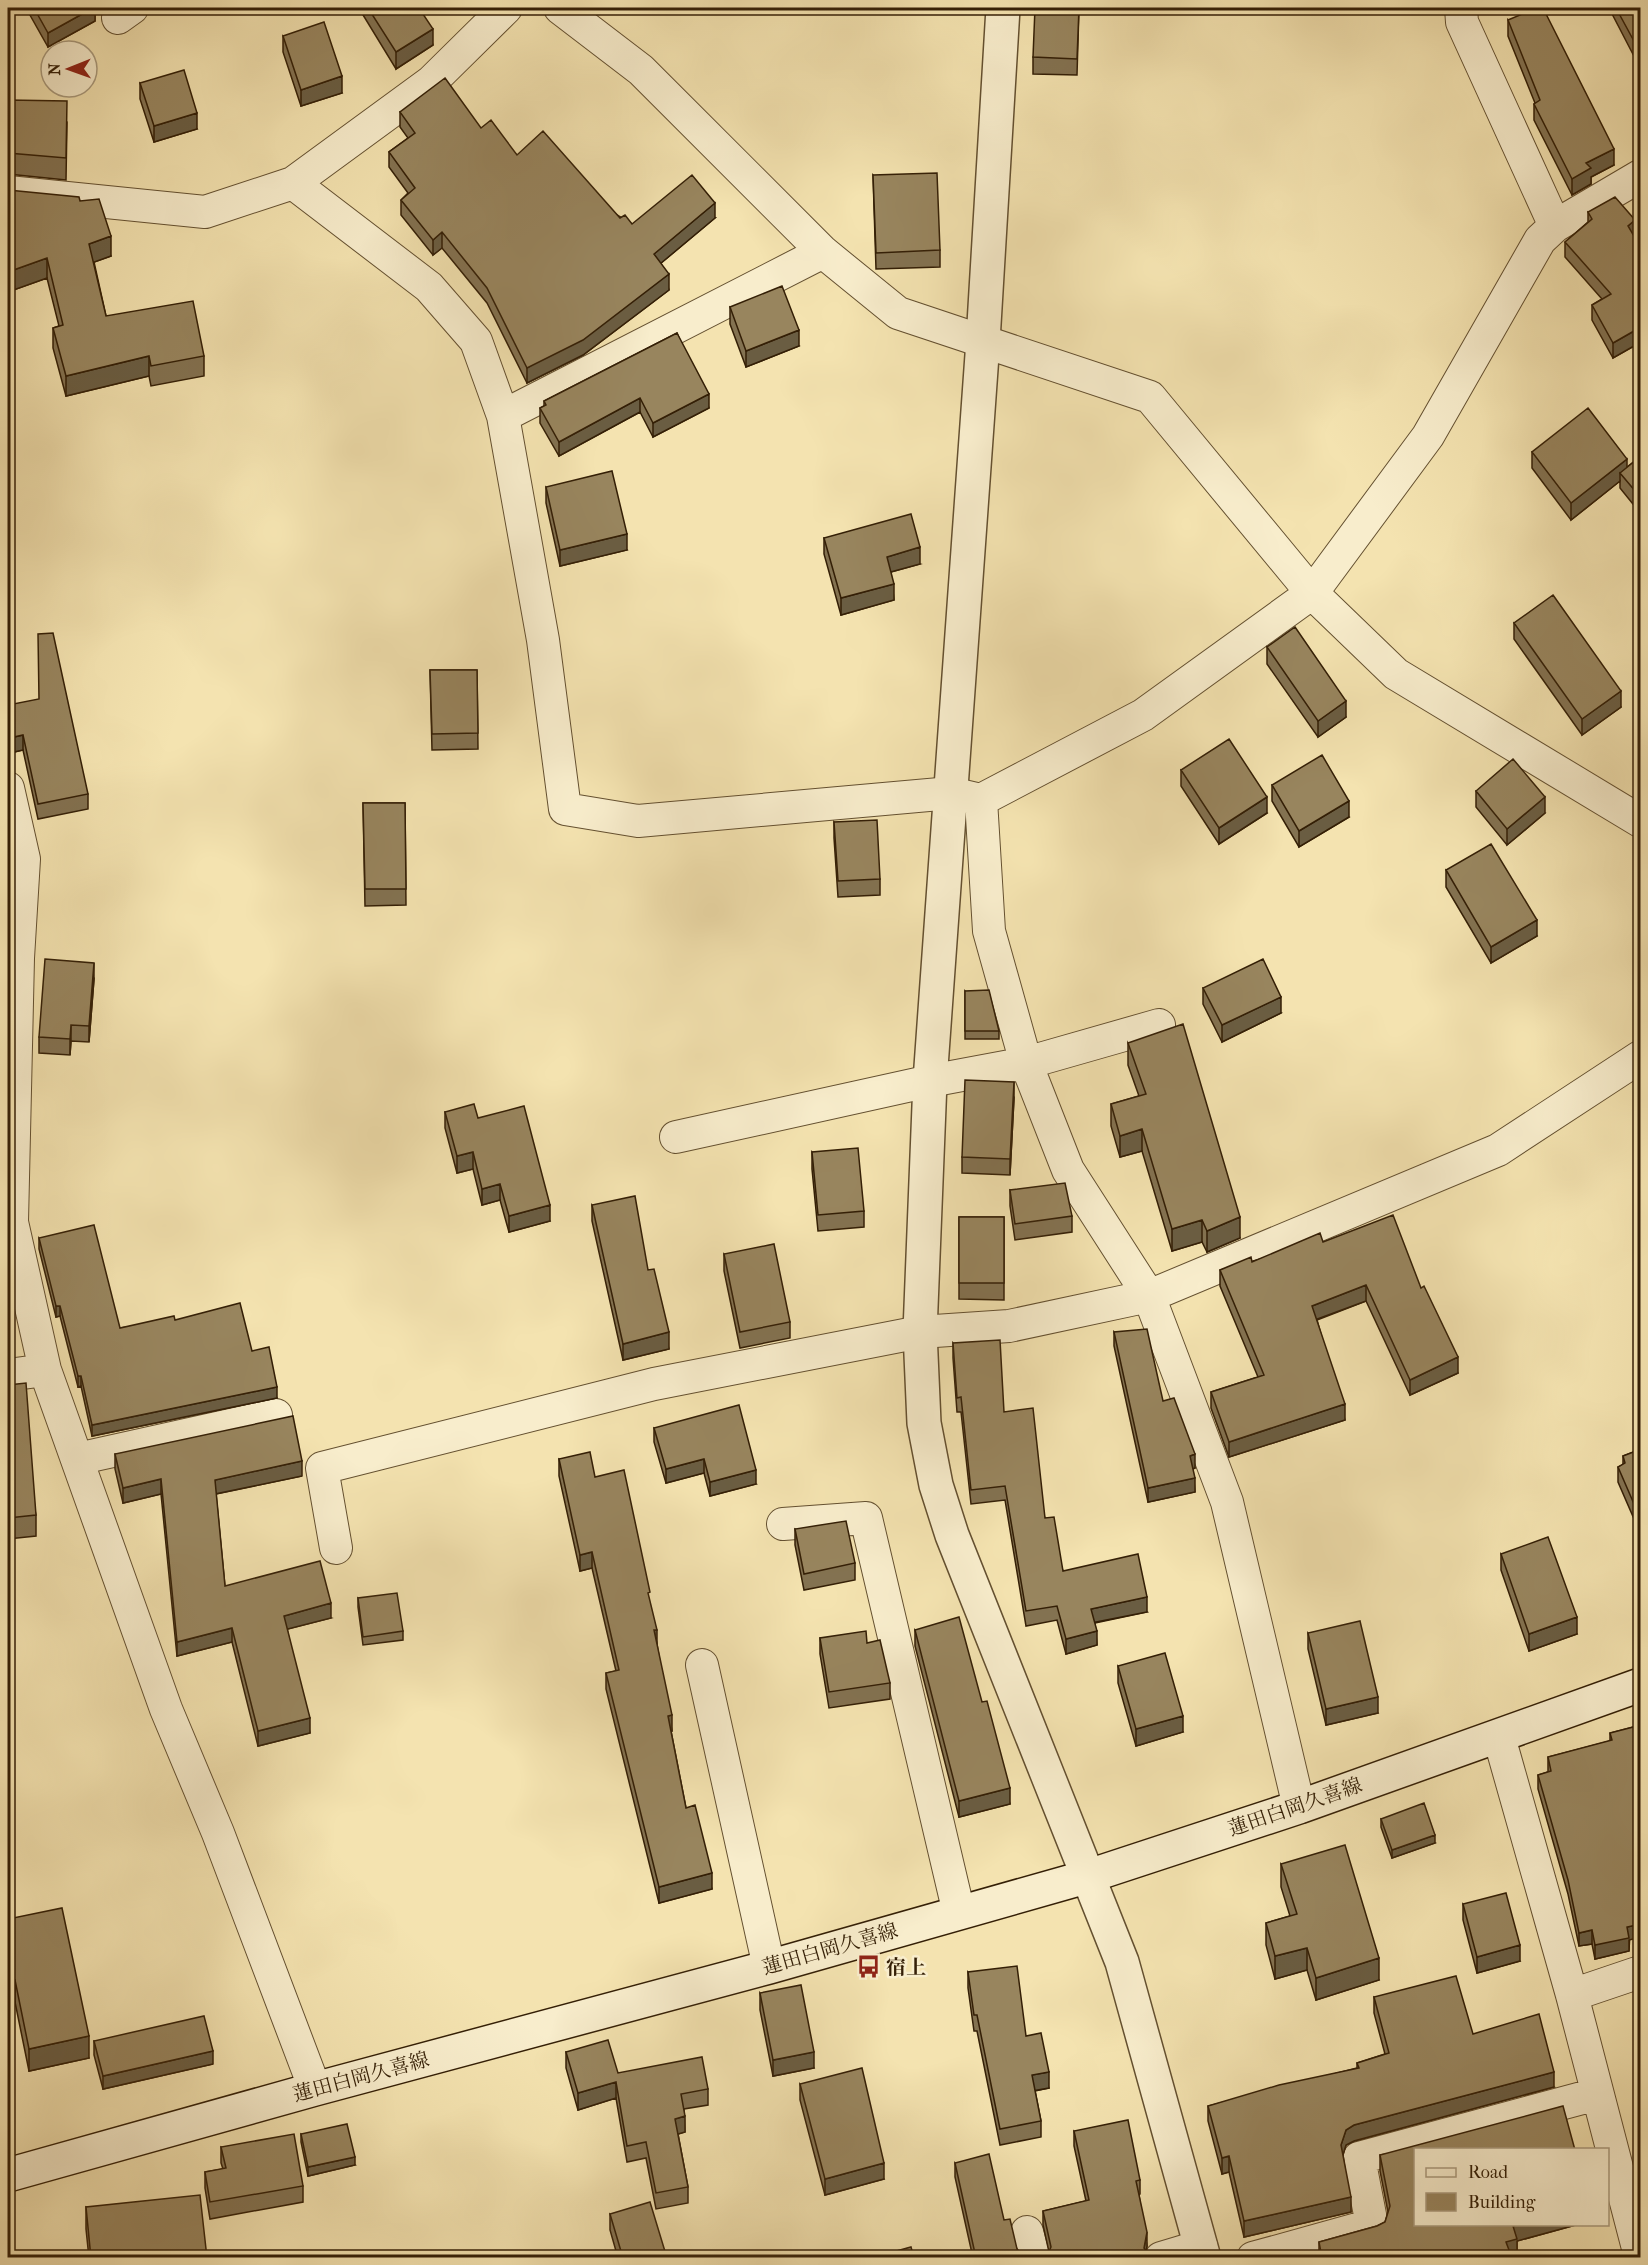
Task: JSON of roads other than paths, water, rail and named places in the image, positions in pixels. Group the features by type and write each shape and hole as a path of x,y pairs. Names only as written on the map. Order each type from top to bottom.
{"street":[{"path":"8,192 205,212 293,183 431,82 506,8"},
{"path":"560,8 641,70 823,252 898,312 1150,397 1312,593 1396,674 1641,821"},
{"path":"1003,8 982,341 966,796 930,1081 920,1332 924,1422 946,1515 1086,1876 1122,1962 1203,2252 1161,2258"},
{"path":"1461,8 1462,22 1555,226"},
{"path":"293,183 429,287 476,341 503,416 543,640 565,809 638,821 966,796 1143,715 1312,593 1428,436 1540,240 1555,226 1641,176"},
{"path":"503,416 823,252"},
{"path":"8,788 24,859 18,958 12,1222 45,1370 166,1709 218,1833 315,2089"},
{"path":"966,796 989,931 1026,1063 1068,1170 1149,1296 1227,1502 1299,1807"},
{"path":"676,1137 930,1081 1026,1063 1159,1025"},
{"path":"336,1548 322,1468 654,1384 920,1332 1009,1326 1149,1296 1498,1150 1641,1057"},
{"path":"8,1375 45,1370"},
{"path":"77,1459 276,1415"},
{"path":"783,1524 866,1518 959,1913"},
{"path":"702,1665 769,1967"},
{"name":"蓮田白岡久喜線","path":"8,2175 315,2089 769,1967 1086,1876 1299,1807 1499,1737 1641,1684"},
{"path":"1499,1737 1572,1995 1596,2094 1637,2224 1641,2256"},
{"path":"1572,1995 1641,1972"},
{"path":"1253,2258 1372,2225 1359,2158 1596,2094"}],"place":[{"name":"宿上","path":"868,1967"}]}
